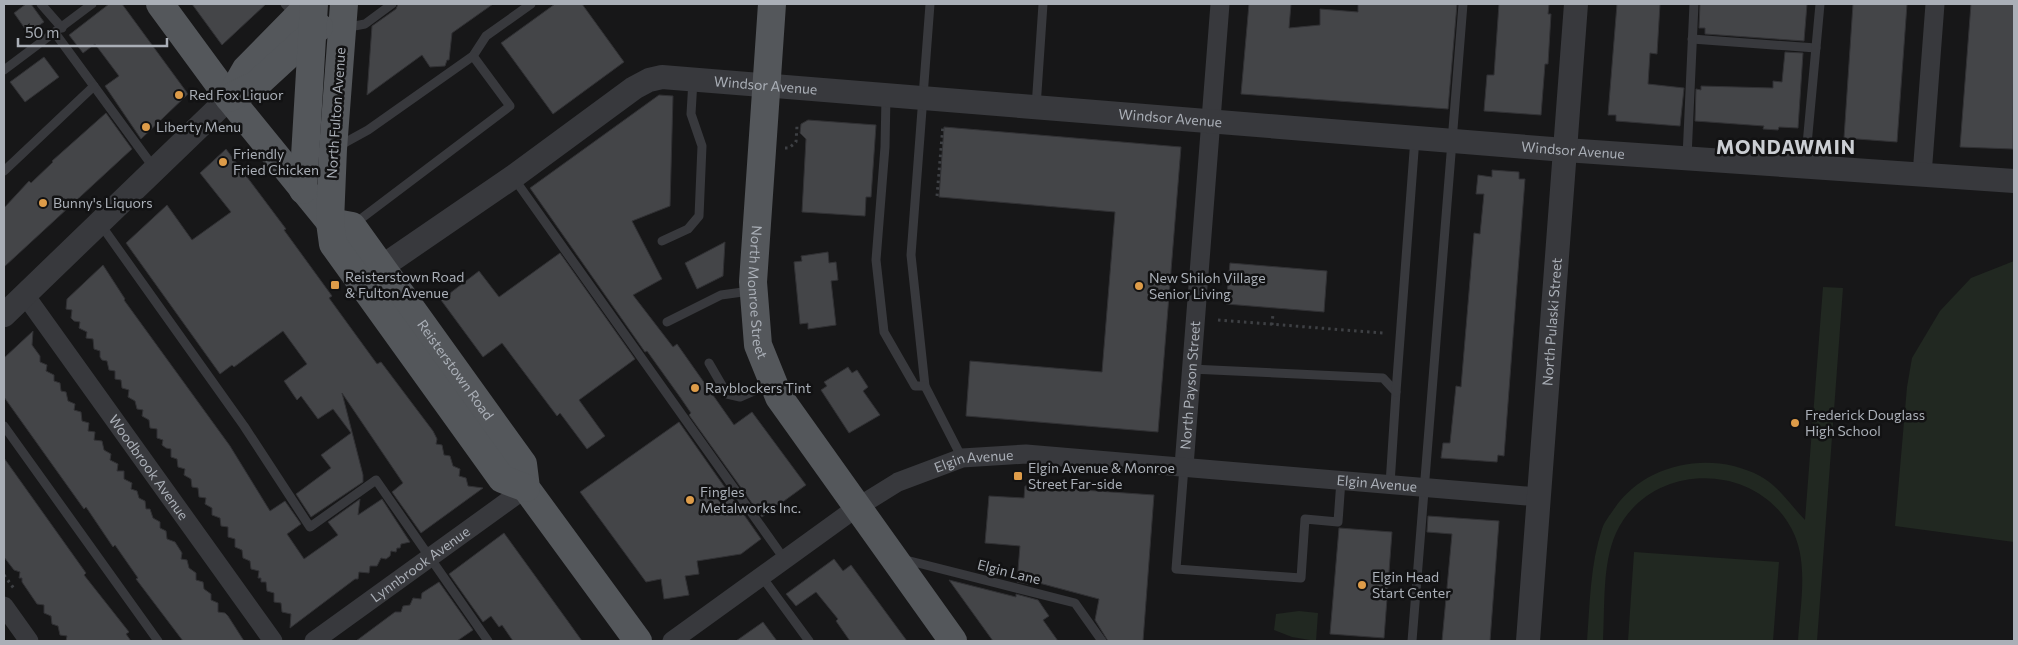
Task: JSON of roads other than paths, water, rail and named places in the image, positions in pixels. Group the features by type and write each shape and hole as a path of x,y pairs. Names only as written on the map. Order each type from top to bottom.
{"main road":[{"name":"Reisterstown Road","path":"160,4 229,98 302,190 341,224 383,266 523,464 526,488 638,641"},
{"name":"North Monroe Street","path":"772,4 753,290 758,345 779,397 856,508 953,641"},
{"path":"229,98 246,69 321,16"},
{"name":"North Fulton Avenue","path":"321,16 341,224"},
{"name":"North Fulton Avenue","path":"302,190 321,16"},
{"name":"Reisterstown Road","path":"341,224 333,244 502,479 526,488"}],"street":[{"name":"North Payson Street","path":"1184,466 1220,4"},
{"name":"North Pulaski Street","path":"1528,641 1576,4"},
{"path":"1922,175 1935,4"},
{"name":"Windsor Avenue","path":"383,266 648,80 662,77 1415,136 1565,150 2014,181"},
{"path":"4,315 229,98"},
{"name":"Woodbrook Avenue","path":"25,294 273,641"},
{"name":"Elgin Avenue","path":"672,641 856,508 898,482 962,458 1026,454 1538,497"},
{"name":"Lynnbrook Avenue","path":"314,641 526,488"},
{"path":"4,606 29,641"}],"lane":[{"path":"41,4 94,86 156,169"},
{"path":"4,70 92,4"},
{"path":"321,16 365,24 392,4"},
{"path":"333,149 368,130 473,56 486,36 531,4"},
{"path":"930,4 912,255 926,386 962,458"},
{"path":"1036,107 1043,4"},
{"path":"1412,641 1454,140 1463,4"},
{"path":"1687,157 1694,4"},
{"path":"1805,166 1820,4"},
{"path":"1692,39 1816,48"},
{"path":"341,224 510,106 473,56"},
{"path":"662,241 688,229 699,216 702,146 692,114 692,80"},
{"path":"4,172 94,86"},
{"path":"886,95 885,147 876,260 884,332 915,386 926,386"},
{"path":"1390,484 1415,136"},
{"path":"513,176 785,560"},
{"path":"100,223 244,426 310,527 376,480 488,641"},
{"path":"667,322 721,296 753,290"},
{"path":"709,363 726,394 740,397 772,383"},
{"path":"1191,369 1383,378 1396,392"},
{"path":"4,426 158,641"},
{"path":"1184,466 1176,569 1301,578 1305,519 1338,522 1341,480"},
{"name":"Elgin Lane","path":"892,556 1075,604 1102,641"},
{"path":"762,576 809,641"}],"place":[{"name":"Red Fox Liquor","path":"179,95"},
{"name":"Liberty Menu","path":"146,127"},
{"name":"Friendly Fried Chicken","path":"223,162"},
{"name":"Bunny's Liquors","path":"43,203"},
{"name":"Reisterstown Road & Fulton Avenue","path":"335,285"},
{"name":"New Shiloh Village Senior Living","path":"1139,286"},
{"name":"Rayblockers Tint","path":"695,388"},
{"name":"Frederick Douglass High School","path":"1795,423"},
{"name":"Elgin Avenue & Monroe Street Far-side","path":"1018,476"},
{"name":"Fingles Metalworks Inc.","path":"690,500"},
{"name":"Elgin Head Start Center","path":"1362,585"}],"district":[{"name":"MONDAWMIN","path":"1786,147"}]}
